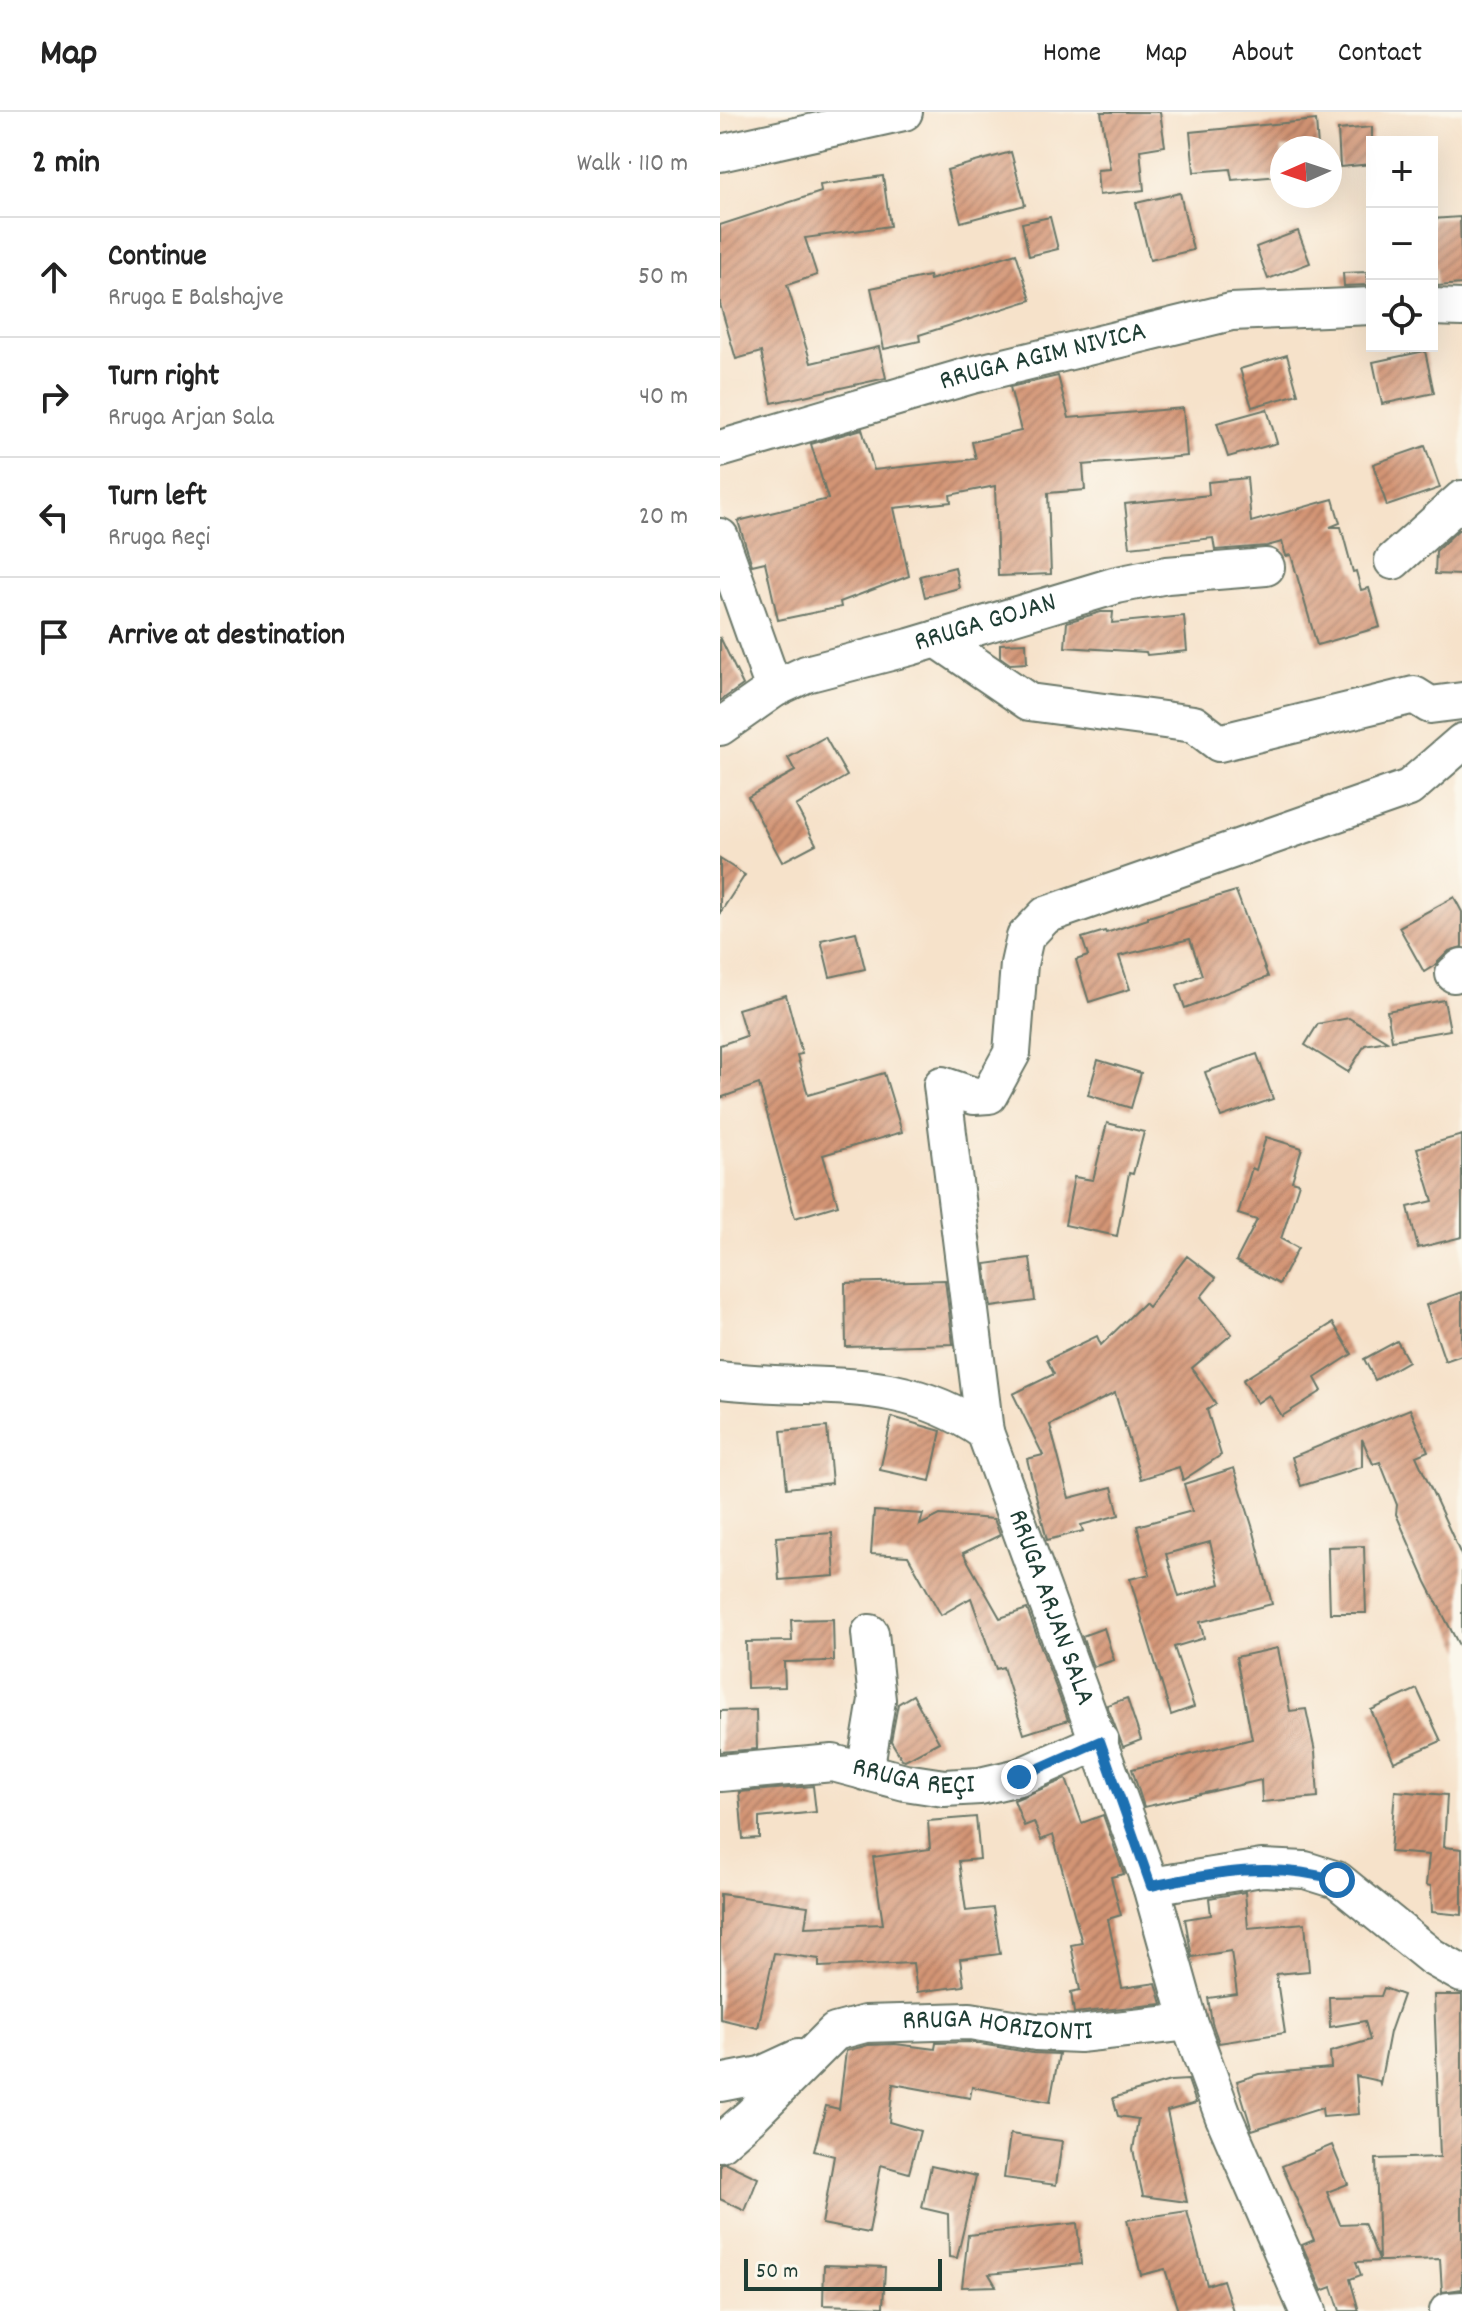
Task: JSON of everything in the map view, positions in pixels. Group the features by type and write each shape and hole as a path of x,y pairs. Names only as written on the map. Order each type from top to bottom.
{"street":[{"path":"720,153 904,112"},
{"name":"RRUGA AGIM NIVICA","path":"720,449 972,375 1231,312 1366,306"},
{"path":"1438,307 1462,308"},
{"path":"1393,561 1462,499"},
{"path":"720,537 774,689"},
{"name":"RRUGA GOJAN","path":"720,727 774,689 806,674 1117,585 1167,575 1266,567"},
{"path":"937,639 1029,702 1194,724 1219,743 1414,695 1430,705 1462,701"},
{"name":"RRUGA ARJAN SALA","path":"1308,2311 1223,2115 1189,2022 1151,1886 985,1432 942,1085 974,1096 989,1095 1012,1053 1019,964 1025,937 1046,915 1409,788 1462,742"},
{"path":"720,1380 853,1386 894,1391 958,1413 985,1432"},
{"path":"865,1772 877,1700 870,1633"},
{"name":"RRUGA REÇI","path":"720,1773 833,1763 905,1782 944,1788 980,1786 1019,1777 1100,1741"},
{"path":"1151,1886 1262,1868 1305,1870 1337,1880 1432,1957 1462,1974"},
{"name":"RRUGA HORIZONTI","path":"812,2052 835,2032 865,2024 970,2021 1036,2032 1079,2034 1189,2022"},
{"path":"720,2083 761,2075 812,2052"},
{"path":"720,2143 752,2115 812,2052"},
{"path":"1448,2311 1462,2310"}],"building":[{"path":"1101,112 1160,112 1165,146 1140,150 1144,190 1099,195 1097,170 1110,169"},
{"path":"1316,120 1317,136 1270,136 1270,177 1232,180 1230,169 1194,172 1190,132"},
{"path":"1372,127 1372,136 1366,136 1366,165 1342,167 1342,136 1338,136 1338,130"},
{"path":"1011,152 1025,205 961,222 947,170"},
{"path":"883,176 890,226 805,238 817,275 787,285 811,363 879,347 886,378 772,403 761,352 736,359 720,304 720,225 821,192 820,185"},
{"path":"1180,193 1193,250 1150,260 1136,203"},
{"path":"1050,217 1058,249 1029,256 1022,223"},
{"path":"1460,217 1462,284 1438,286 1438,219"},
{"path":"1298,231 1310,263 1268,279 1256,247"},
{"path":"1016,253 1031,300 919,335 920,341 884,349 871,288 929,276 930,280"},
{"path":"1366,272 1366,285 1344,286 1343,273"},
{"path":"1425,352 1434,393 1382,404 1373,362"},
{"path":"1287,355 1298,394 1252,407 1240,369"},
{"path":"1058,376 1069,418 1183,408 1187,456 1083,465 1085,490 1048,493 1051,574 998,576 995,486 950,495 951,502 894,508 909,576 840,602 841,607 778,620 765,562 752,565 738,521 828,499 811,444 862,429 874,470 976,459 972,442 1021,431 1010,387"},
{"path":"1267,409 1277,443 1228,457 1217,423"},
{"path":"1425,446 1440,488 1387,506 1373,464"},
{"path":"1247,478 1251,522 1333,499 1340,523 1330,527 1341,527 1353,572 1356,571 1361,590 1369,588 1380,627 1317,645 1291,555 1286,556 1282,542 1215,550 1213,538 1130,547 1125,504 1209,495 1208,482"},
{"path":"1458,530 1462,530 1462,575 1435,574 1436,551"},
{"path":"955,567 959,588 925,597 920,576"},
{"path":"1101,612 1113,612 1112,623 1184,616 1187,651 1147,655 1146,652 1065,647 1067,622"},
{"path":"720,637 743,685 720,701"},
{"path":"1026,643 1027,663 1010,664 1000,657 1000,644"},
{"path":"825,737 847,776 796,806 816,844 782,862 748,797 795,771 788,758"},
{"path":"720,859 745,875 720,913"},
{"path":"1236,891 1268,977 1185,1008 1177,985 1202,975 1190,939 1119,956 1130,989 1089,1002 1076,960 1088,956 1082,938"},
{"path":"1454,897 1462,912 1462,947 1449,951 1424,972 1399,927"},
{"path":"856,932 865,969 830,977 821,940"},
{"path":"786,995 802,1054 797,1055 808,1095 884,1073 902,1132 823,1155 838,1205 795,1218 759,1084 720,1098 720,1045 746,1036 738,1009"},
{"path":"1444,1000 1450,1030 1392,1040 1387,1011"},
{"path":"1349,1018 1387,1041 1365,1045 1348,1072 1305,1045 1318,1024"},
{"path":"1257,1054 1273,1099 1221,1117 1205,1072"},
{"path":"1098,1060 1141,1073 1131,1108 1088,1095"},
{"path":"1107,1123 1144,1132 1133,1174 1129,1173 1117,1236 1065,1225 1074,1177 1093,1180"},
{"path":"1462,1135 1462,1237 1418,1248 1408,1207 1433,1201 1417,1148"},
{"path":"1266,1137 1302,1148 1292,1181 1299,1183 1281,1239 1298,1248 1279,1284 1236,1261 1257,1220 1238,1214 1252,1168 1256,1170"},
{"path":"1187,1256 1216,1278 1201,1297 1232,1334 1192,1368 1216,1404 1207,1410 1221,1455 1183,1480 1179,1467 1141,1479 1115,1393 1050,1425 1069,1498 1112,1487 1119,1515 1081,1525 1083,1531 1047,1540 1027,1459 1043,1455 1013,1394 1054,1374 1047,1360 1097,1336 1101,1345 1144,1303 1148,1307"},
{"path":"1030,1258 1035,1301 991,1307 985,1264"},
{"path":"945,1280 953,1344 846,1347 845,1283"},
{"path":"1462,1292 1462,1355 1445,1361 1426,1305"},
{"path":"1333,1323 1352,1354 1315,1378 1322,1391 1282,1416 1269,1395 1257,1403 1243,1380"},
{"path":"1397,1341 1408,1361 1375,1380 1364,1359"},
{"path":"1410,1409 1428,1451 1416,1456 1462,1557 1462,1651 1426,1582 1396,1514 1397,1505 1380,1462 1373,1464 1362,1439 1362,1467 1301,1486 1292,1457"},
{"path":"892,1417 941,1431 930,1481 880,1470"},
{"path":"827,1427 832,1483 787,1488 781,1431"},
{"path":"1234,1468 1272,1604 1200,1622 1204,1638 1174,1647 1194,1707 1171,1715 1130,1579 1150,1574 1137,1526 1192,1511 1184,1484","holes":["1210,1542 1220,1584 1179,1597 1166,1554"]},
{"path":"874,1511 923,1514 920,1525 940,1515 994,1519 1000,1535 963,1553 1000,1618 1027,1609 1068,1720 1024,1734 1003,1667 996,1669 971,1598 941,1615 908,1556 871,1554"},
{"path":"832,1533 835,1576 779,1580 776,1537"},
{"path":"1364,1546 1366,1613 1330,1613 1328,1547"},
{"path":"833,1619 834,1661 784,1662 785,1687 747,1688 746,1642 792,1641 791,1620"},
{"path":"1104,1628 1114,1660 1093,1667 1082,1636"},
{"path":"1278,1648 1290,1711 1306,1709 1315,1752 1318,1797 1262,1802 1261,1780 1144,1807 1132,1769 1252,1739 1236,1657"},
{"path":"1417,1689 1441,1741 1394,1762 1371,1710"},
{"path":"913,1695 939,1742 905,1760 891,1741 898,1704"},
{"path":"1127,1698 1141,1740 1123,1747 1107,1705"},
{"path":"756,1710 757,1749 720,1752 720,1711"},
{"path":"1066,1779 1082,1823 1103,1815 1124,1874 1111,1877 1121,1915 1108,1919 1122,1988 1156,1983 1162,2004 1074,2013 1071,1992 1080,1990 1071,1945 1082,1943 1053,1835 1041,1840 1034,1822 1024,1826 1014,1800"},
{"path":"813,1786 816,1812 759,1818 759,1838 743,1839 739,1792"},
{"path":"1395,1791 1447,1795 1444,1847 1462,1849 1462,1915 1432,1912 1431,1886 1426,1885 1429,1855 1390,1852"},
{"path":"976,1817 980,1859 959,1861 966,1911 993,1908 1000,1954 960,1959 964,1986 917,1992 913,1963 819,1967 819,1959 774,1953 758,2028 720,2019 720,1894 808,1906 805,1927 883,1924 873,1857 930,1849 928,1821"},
{"path":"1245,1892 1248,1928 1305,1923 1309,1971 1276,1974 1285,2033 1219,2043 1208,1998 1237,1994 1231,1951 1192,1957 1185,1919 1211,1915 1209,1898"},
{"path":"1384,1988 1403,1995 1390,2032 1380,2084 1379,2081 1356,2076 1359,2114 1323,2117 1322,2108 1252,2130 1237,2081 1259,2074 1331,2068 1330,2052 1370,2040 1365,2021 1330,2027 1329,1997 1381,1996"},
{"path":"1434,1995 1462,1995 1462,2289 1442,2292 1440,2259 1356,2262 1361,2275 1350,2279 1359,2311 1340,2311 1332,2287 1322,2291 1302,2245 1314,2240 1282,2166 1332,2145 1348,2184 1327,2192 1340,2224 1364,2223 1379,2260 1376,2159 1440,2157"},
{"path":"969,2042 1033,2053 1059,2054 1050,2102 972,2087 970,2098 893,2084 889,2122 920,2131 909,2173 881,2165 869,2233 822,2224 834,2156 814,2151 826,2106 839,2109 846,2051 868,2045 895,2044 935,2049 936,2043"},
{"path":"1188,2080 1196,2103 1167,2111 1187,2202 1143,2196 1133,2150 1138,2119 1118,2116 1113,2098 1170,2081"},
{"path":"1010,2134 1062,2141 1056,2185 1004,2178"},
{"path":"720,2163 758,2178 745,2211 720,2199"},
{"path":"931,2166 976,2176 957,2258 949,2257 948,2214 922,2208"},
{"path":"1187,2211 1207,2285 1223,2280 1233,2311 1178,2311 1165,2269 1141,2275 1127,2220"},
{"path":"1077,2223 1081,2264 989,2274 996,2286 962,2287 968,2235"},
{"path":"824,2265 885,2267 883,2307 823,2305"}],"route":[{"path":"1019,1777 1100,1741 1151,1886 1262,1868 1305,1870 1337,1880"}]}
